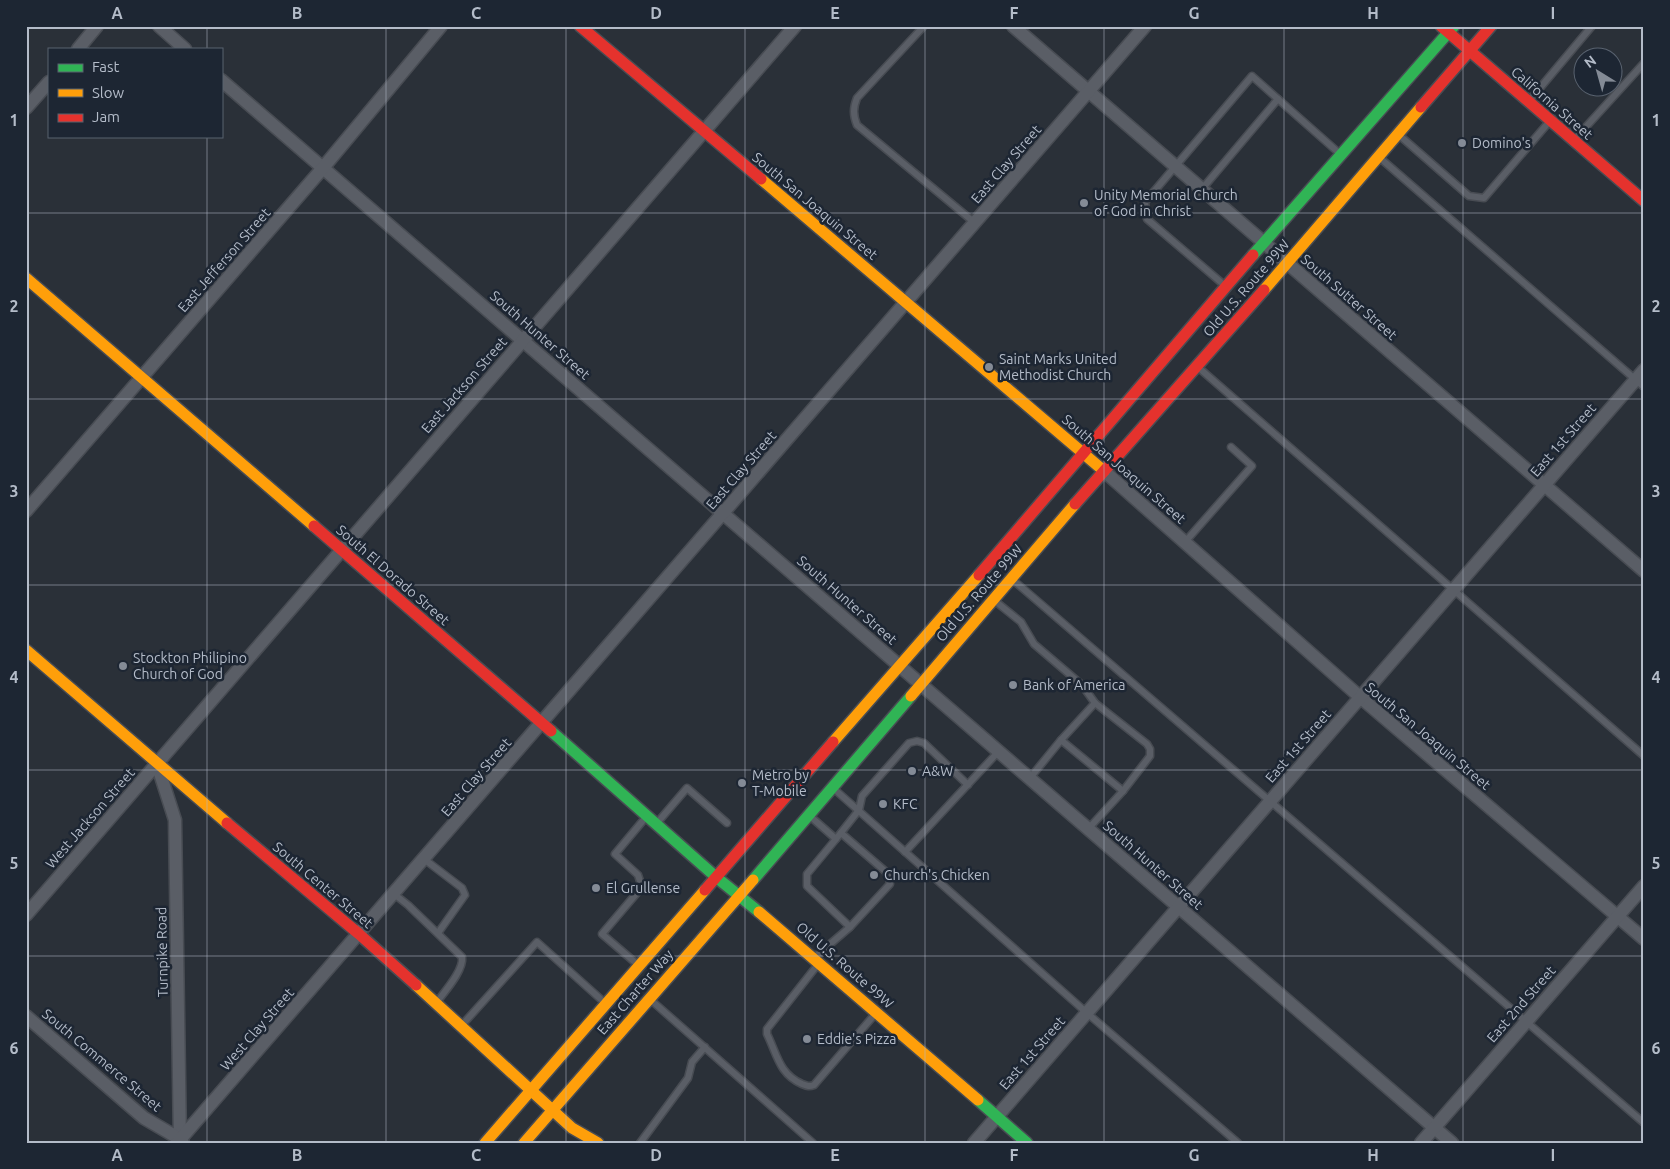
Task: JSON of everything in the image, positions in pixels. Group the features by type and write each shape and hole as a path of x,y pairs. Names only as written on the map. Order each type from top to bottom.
{"main road":[{"name":"South San Joaquin Street","path":"580,26 1104,471"},
{"name":"Old U.S. Route 99W","path":"1027,1143 740,895 920,683 1104,471 1198,367 1491,26"},
{"name":"Old U.S. Route 99W","path":"716,876 990,562 1448,28"},
{"name":"California Street","path":"1448,28 1470,51 1644,201"},
{"name":"South El Dorado Street","path":"26,278 740,895"},
{"name":"South Center Street","path":"26,650 436,1002 572,1128 598,1143"},
{"name":"East Charter Way","path":"485,1143 716,876"},
{"name":"East Charter Way","path":"524,1143 740,895"}],"street":[{"path":"79,48 97,26"},
{"path":"160,26 184,48"},
{"name":"East Jefferson Street","path":"26,511 322,169 441,26"},
{"name":"East Jackson Street","path":"157,764 795,26"},
{"name":"South Sutter Street","path":"1013,26 1644,571"},
{"name":"East Clay Street","path":"358,934 1146,26"},
{"name":"South Hunter Street","path":"222,81 1452,1143"},
{"path":"26,108 48,83"},
{"name":"East 1st Street","path":"974,1143 1452,590 1544,485 1639,383 1644,370"},
{"name":"South San Joaquin Street","path":"1104,471 1360,697 1644,939"},
{"name":"West Jackson Street","path":"26,915 157,764"},
{"name":"Turnpike Road","path":"157,764 175,820 180,1142"},
{"name":"East 2nd Street","path":"1421,1143 1644,886"},
{"name":"West Clay Street","path":"180,1142 358,934"},
{"name":"South Commerce Street","path":"26,1016 144,1118 180,1142"}],"lane":[{"path":"924,26 857,98 853,116 857,125 975,223"},
{"path":"1529,102 1592,26"},
{"path":"1574,141 1644,63"},
{"path":"1226,287 1147,219 1146,202 1252,76 1341,155"},
{"path":"1202,188 1278,98"},
{"path":"1399,134 1469,196 1484,198 1550,121"},
{"path":"1379,157 1639,383"},
{"path":"1198,367 1644,756"},
{"path":"1185,542 1252,466 1231,447"},
{"path":"1012,579 1644,1123"},
{"path":"994,600 1021,622 1034,644 1082,685 1095,703 1147,744 1150,749 1150,756 1123,791 1088,828"},
{"path":"1030,778 1095,703"},
{"path":"850,927 807,886 807,874 858,810 862,796 909,743 917,740 924,743 968,785"},
{"path":"1061,740 1123,791"},
{"path":"905,852 999,751"},
{"path":"832,787 1087,1013 1238,1143"},
{"path":"639,965 602,934 642,887 638,875 614,854 687,788 727,823"},
{"path":"809,815 885,871 890,884 817,960 767,1029 767,1034 780,1066 793,1080 810,1086 814,1085 877,1012"},
{"path":"424,859 439,868 462,888 465,895 438,933"},
{"path":"394,894 462,957 463,963 436,1002"},
{"path":"461,1026 537,942 606,1003"},
{"path":"650,998 814,1143"},
{"path":"640,1143 688,1078 692,1062 705,1047"}],"traffic: fast":[{"path":"1253,255 1454,26"},
{"path":"753,880 911,696"},
{"path":"551,731 716,877 759,912"},
{"path":"978,1100 1027,1143"}],"traffic: slow":[{"path":"1264,290 1421,107"},
{"path":"761,179 1104,471"},
{"path":"26,278 314,526"},
{"path":"911,696 1075,504"},
{"path":"833,742 979,575"},
{"path":"26,650 227,823"},
{"path":"524,1143 753,880"},
{"path":"485,1143 705,890"},
{"path":"759,912 978,1100"},
{"path":"416,985 572,1128 598,1143"}],"traffic: jam":[{"path":"580,26 761,179"},
{"path":"1441,26 1644,201"},
{"path":"1421,107 1491,26"},
{"path":"979,575 1253,255"},
{"path":"1075,504 1264,290"},
{"path":"314,526 551,731"},
{"path":"705,890 833,742"},
{"path":"227,823 359,934 416,985"}],"place":[{"name":"Domino's","path":"1462,143"},
{"name":"Unity Memorial Church of God in Christ","path":"1084,203"},
{"name":"Saint Marks United Methodist Church","path":"989,367"},
{"name":"Stockton Philipino Church of God","path":"123,666"},
{"name":"Bank of America","path":"1013,685"},
{"name":"A&W","path":"912,771"},
{"name":"Metro by T-Mobile","path":"742,783"},
{"name":"KFC","path":"883,804"},
{"name":"Church's Chicken","path":"874,875"},
{"name":"El Grullense","path":"596,888"},
{"name":"Eddie's Pizza","path":"807,1039"}]}
